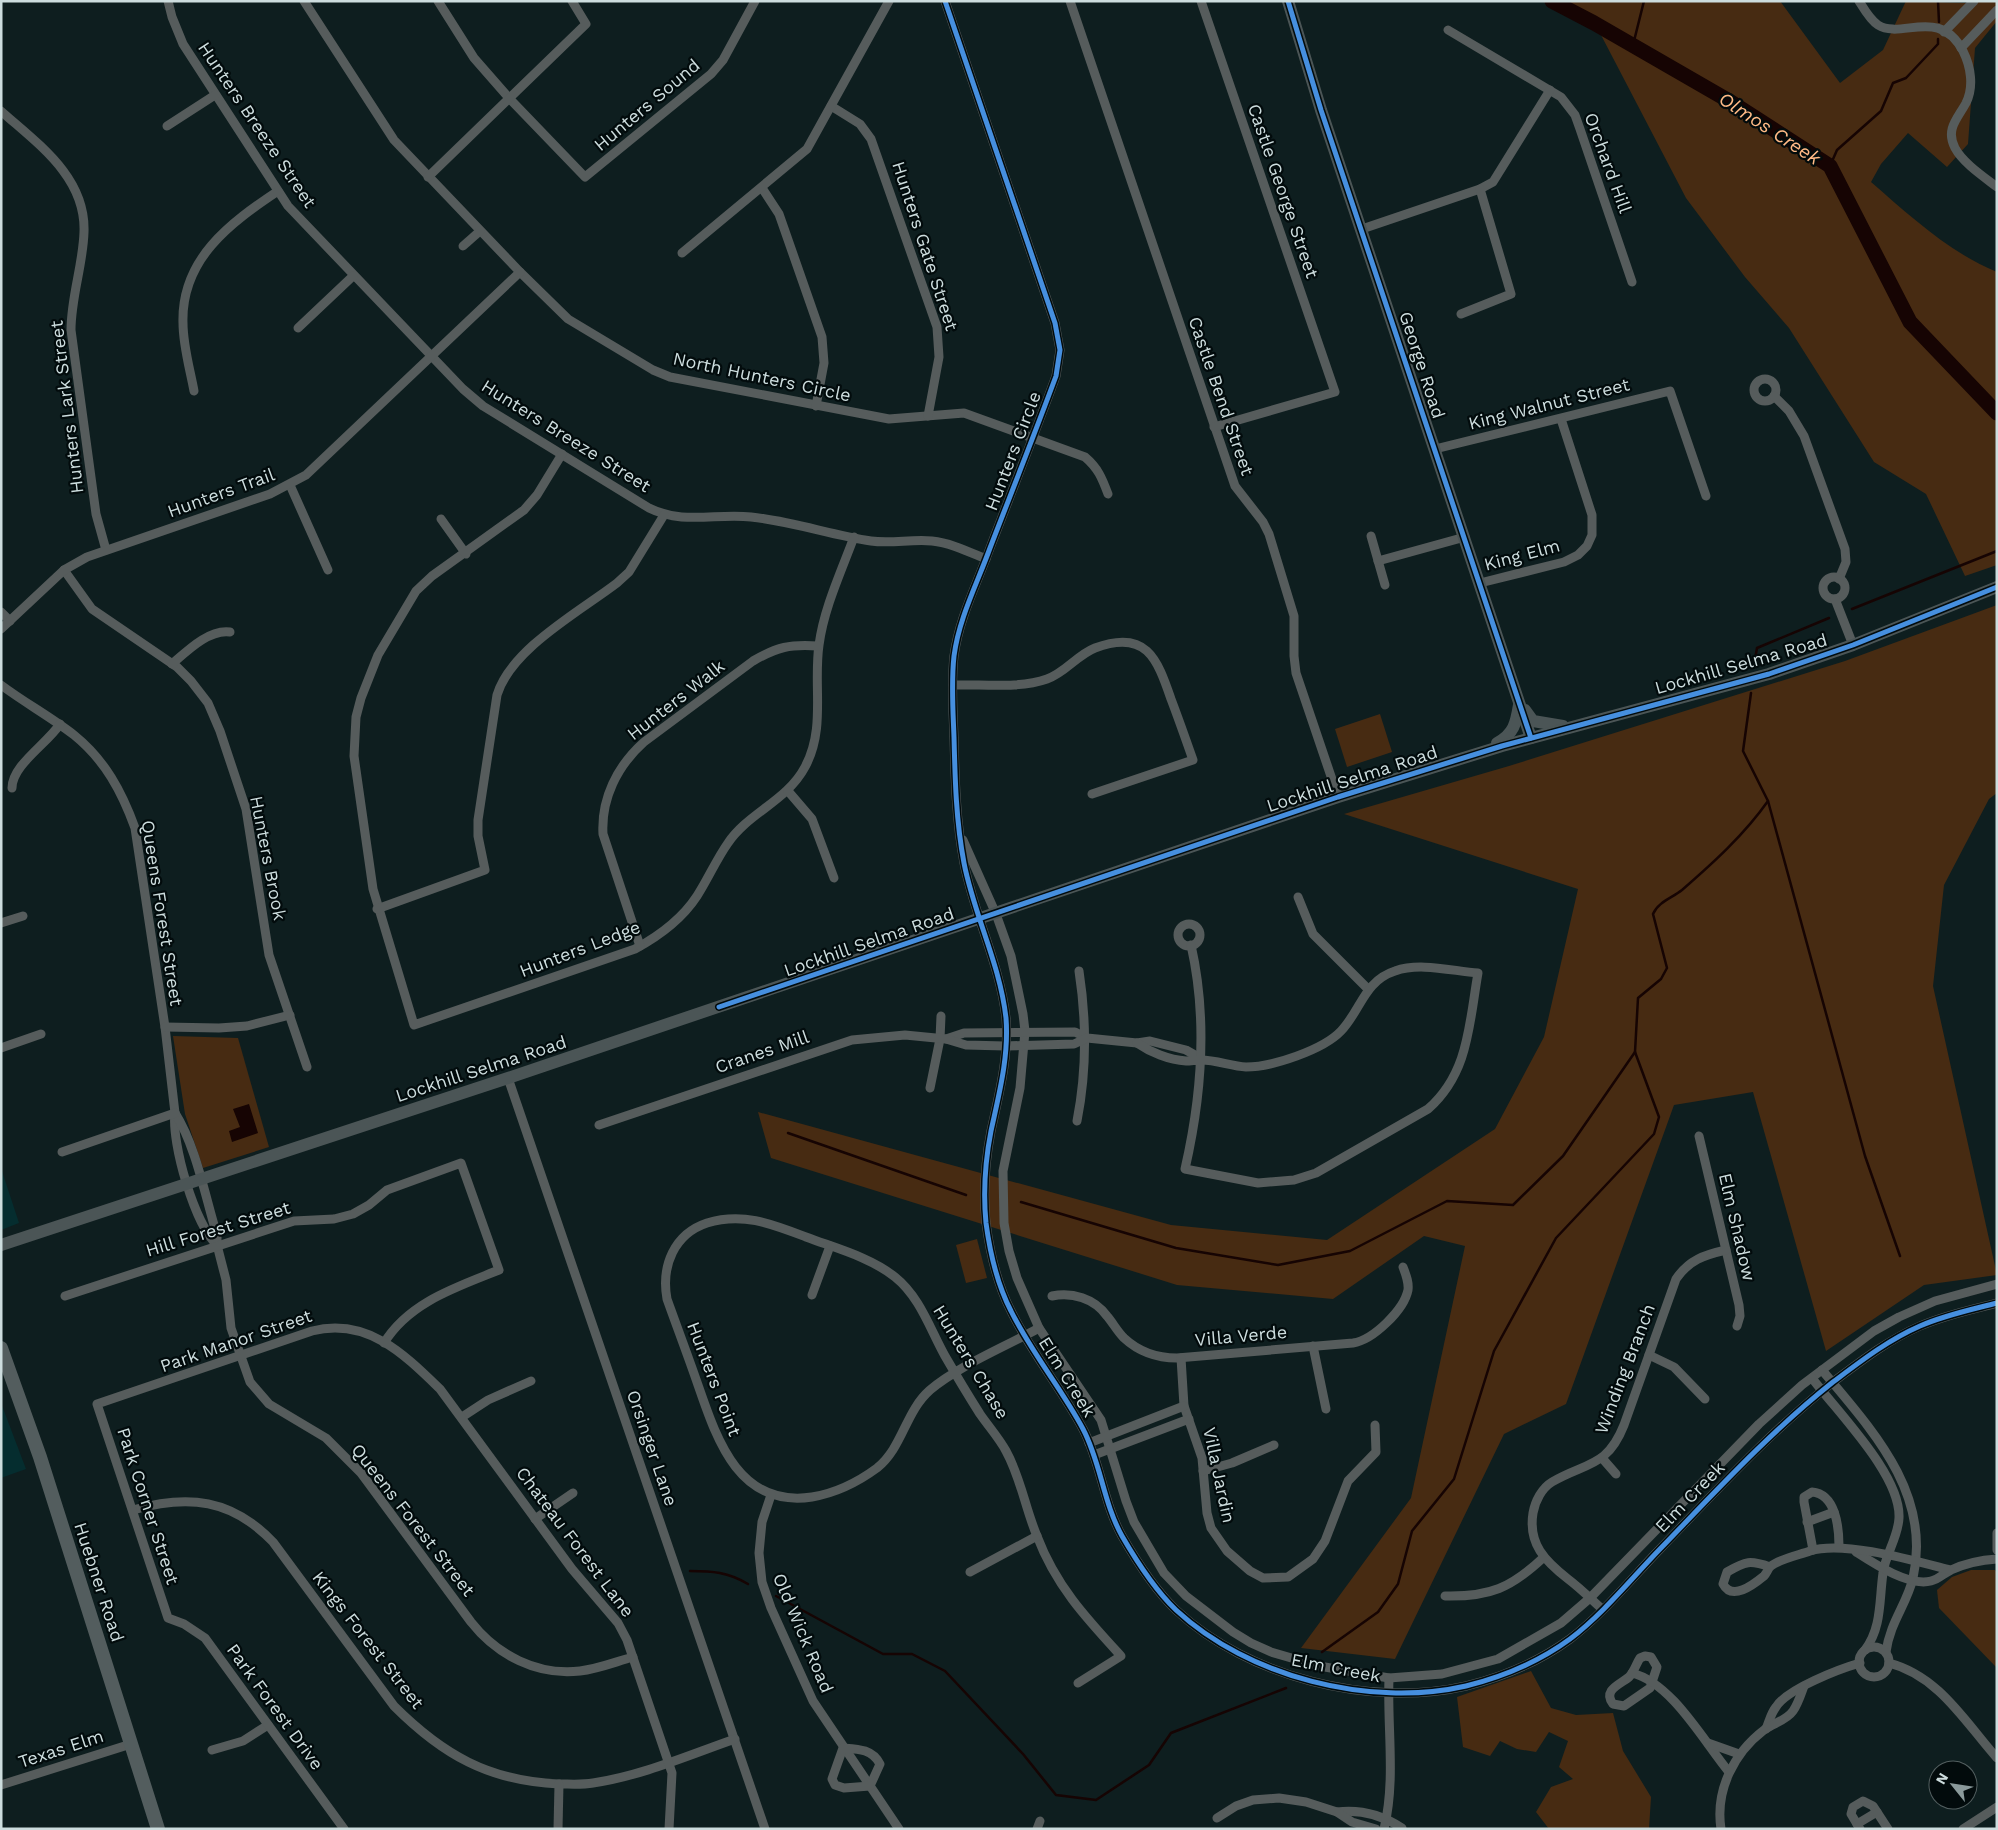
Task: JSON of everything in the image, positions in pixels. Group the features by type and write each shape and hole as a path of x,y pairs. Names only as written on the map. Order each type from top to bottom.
{"main road":[{"name":"George Road","path":"1288,1 1531,738"},
{"name":"Lockhill Selma Road","path":"1,1245 188,1185 508,1078 1338,797 1573,726 1769,674 1853,645 1997,587"},
{"path":"1520,702 1533,722 1573,726"},
{"path":"1479,753 1506,738 1511,733 1517,721 1520,702"},
{"name":"Huebner Road","path":"1,1348 40,1456 158,1829"}],"street":[{"name":"Hunters Breeze Street","path":"168,1 183,44 278,191 303,223 353,276 483,406 650,508 664,514 688,519 730,516 751,517 885,542 939,542 986,559"},
{"name":"North Hunters Circle","path":"304,1 384,126 428,177 568,319 653,370 670,377 889,419 964,413 1085,457 1095,465 1108,494"},
{"path":"438,1 474,58 509,98"},
{"path":"428,177 586,24 572,1"},
{"name":"Hunters Sound","path":"509,98 585,177 711,74 722,60 755,1"},
{"path":"682,252 807,149 889,1"},
{"name":"Hunters Circle","path":"945,1 1058,332 1060,350 1058,367 1033,437 965,609 958,634 953,685 955,796 964,864 980,919"},
{"name":"Castle Bend Street","path":"1070,1 1235,486 1264,522 1279,562 1294,616 1296,673 1338,797"},
{"name":"Castle George Street","path":"1201,1 1335,392 1214,427"},
{"path":"1859,1 1877,25 1892,29 1926,26 1944,32 1961,48 1968,65 1970,92 1966,103 1954,120 1951,128 1952,139 1955,149 1997,187"},
{"path":"1944,32 1974,1"},
{"path":"1961,48 1997,10"},
{"name":"Orchard Hill","path":"1448,30 1561,97 1575,115 1632,282"},
{"path":"1362,229 1480,189 1493,182 1550,90"},
{"path":"167,126 215,95"},
{"name":"Hunters Gate Street","path":"831,106 860,124 871,139 937,327 939,358 928,416"},
{"name":"Hunters Lark Street","path":"1,111 64,170 74,189 84,218 84,233 71,310 71,330 96,514 106,550"},
{"path":"762,188 779,214 822,337 824,363 816,406"},
{"path":"1461,314 1511,294 1480,189"},
{"path":"194,391 183,322 189,283 203,255 220,234 244,214 278,191"},
{"path":"463,246 480,230"},
{"name":"Hunters Trail","path":"1,629 64,570 86,557 270,494 290,485 323,460 520,272"},
{"path":"298,328 353,276"},
{"name":"King Walnut Street","path":"1436,449 1670,390 1706,496"},
{"path":"1774,396 1789,411 1804,436 1845,549 1846,562 1839,579"},
{"name":"King Elm","path":"1480,583 1564,562 1578,555 1587,546 1592,535 1592,515 1560,419"},
{"path":"562,454 531,503 466,554 432,576 410,600 378,655 361,698 356,717 354,756 377,909 485,870 478,836 478,820 497,695 503,680 512,666 526,651 629,572 664,514"},
{"path":"290,485 328,570"},
{"path":"441,519 466,554"},
{"path":"1371,536 1385,585"},
{"name":"Hunters Ledge","path":"377,909 414,1025 640,946 661,933 686,910 734,836 788,791 805,767 816,734 818,646 826,613 854,537"},
{"path":"1378,561 1465,537"},
{"name":"Hunters Brook","path":"64,570 92,609 172,664 191,681 204,697 220,731 248,818 269,955 307,1067"},
{"path":"1835,599 1844,591 1844,583 1839,579 1829,579 1824,585 1825,593 1835,599 1853,645"},
{"path":"1,612 10,621"},
{"path":"172,664 210,636 221,631 230,632"},
{"path":"953,685 1012,684 1048,679 1093,649 1109,644 1131,642 1145,648 1160,665 1193,760 1092,794"},
{"name":"Hunters Walk","path":"640,946 603,834 602,816 606,799 624,765 634,751 644,742 753,661 771,651 786,646 818,646"},
{"name":"Queens Forest Street","path":"1,685 60,724 94,753 108,771 135,828 175,1112 173,1125 188,1185 208,1236 217,1245"},
{"path":"12,788 12,779 15,772 52,737 60,724"},
{"path":"788,791 812,819 834,878"},
{"name":"Hunters Circle","path":"961,835 973,857 996,914"},
{"path":"1298,896 1313,934 1368,989"},
{"name":"Elm Creek","path":"996,914 1016,973 1025,1031 1020,1088 1003,1171 1003,1204 1009,1251 1016,1278 1039,1328 1082,1389 1101,1420 1123,1493 1134,1522 1164,1573 1186,1596 1233,1632 1272,1652 1319,1666 1389,1678 1442,1674 1498,1658 1562,1623 1590,1598 1759,1424 1812,1378 1874,1331 1899,1316 1935,1301 1997,1284"},
{"path":"1,923 23,916"},
{"name":"Elm Creek","path":"980,919 998,977 1006,1016 1006,1046 1002,1085 986,1169 987,1225 1000,1284 1011,1312 1065,1396 1089,1443 1109,1508 1121,1535 1155,1586 1176,1609 1222,1645 1265,1667 1343,1687 1419,1694 1442,1691 1499,1676 1530,1662 1570,1638 1602,1609 1761,1445 1822,1391 1888,1343 1917,1327 1950,1314 1997,1303"},
{"path":"1087,1038 1137,1044 1149,1052 1185,1061 1202,1060 1247,1067 1272,1064 1294,1057 1335,1037 1342,1030 1368,989 1384,976 1396,970 1415,967 1478,973 1460,1066 1450,1085 1428,1109 1316,1173 1294,1180 1258,1182 1185,1169 1196,1110 1202,1060 1201,1012 1191,945"},
{"path":"1077,1122 1086,1069 1087,1038 1080,971"},
{"path":"164,1027 219,1028 247,1026 290,1015"},
{"path":"930,1088 943,1039 941,1016"},
{"name":"Cranes Mill","path":"943,1039 964,1033 1006,1031 1075,1032 1087,1038"},
{"path":"1,1048 41,1034"},
{"name":"Cranes Mill","path":"599,1125 852,1040 897,1035 943,1039 966,1046 1006,1046 1074,1044 1087,1038"},
{"name":"Orsinger Lane","path":"508,1078 765,1829"},
{"path":"62,1152 175,1112"},
{"name":"Queens Forest Street","path":"175,1112 182,1123 217,1235 217,1245 226,1280 231,1328 250,1382 262,1396 287,1415 304,1423 326,1438 361,1473 471,1622 488,1641 505,1654 534,1666 567,1672 593,1669 633,1657"},
{"name":"Elm Shadow","path":"1699,1136 1739,1305 1740,1316 1737,1326"},
{"name":"Hill Forest Street","path":"65,1296 294,1221 334,1219 353,1214 369,1205 387,1190 462,1164 499,1270 455,1288 412,1312 396,1326 384,1343"},
{"name":"Hunters Chase","path":"672,1251 689,1233 703,1225 737,1218 770,1224 830,1246 879,1266 904,1284 917,1300 956,1373 1006,1450 1014,1468 1036,1536 1054,1573 1071,1600 1122,1656 1078,1682"},
{"path":"812,1295 830,1246"},
{"name":"Winding Branch","path":"1602,1609 1552,1567 1544,1557 1532,1536 1531,1522 1536,1502 1542,1492 1555,1480 1589,1467 1602,1458 1621,1433 1672,1287 1682,1270 1704,1255 1726,1250"},
{"name":"Hunters Point","path":"672,1251 665,1274 667,1299 714,1432 730,1459 750,1482 771,1495 798,1499 823,1495 866,1476 893,1452 910,1415 922,1399 936,1386 956,1373 1039,1328"},
{"name":"Villa Verde","path":"1052,1296 1066,1293 1083,1298 1102,1310 1124,1338 1138,1349 1159,1357 1182,1358 1358,1342 1372,1335 1398,1310 1406,1296 1407,1278 1403,1267"},
{"name":"Park Manor Street","path":"97,1404 326,1328 357,1329 384,1343"},
{"name":"Chateau Forest Lane","path":"384,1343 421,1371 462,1417 587,1590 618,1623 633,1657 672,1773 673,1788 669,1829"},
{"path":"1313,1346 1326,1409"},
{"path":"1649,1355 1674,1367 1705,1399"},
{"name":"Villa Jardin","path":"1182,1358 1184,1406 1199,1446 1207,1513 1211,1528 1222,1545 1250,1571 1263,1578 1288,1577 1301,1570 1322,1547 1348,1481 1376,1452 1375,1425"},
{"path":"1812,1378 1885,1471 1897,1495 1898,1526 1884,1569 1876,1632 1865,1650 1860,1663 1862,1671 1872,1677 1884,1674 1889,1663 1886,1652 1888,1636 1912,1580 1916,1563 1912,1510 1902,1477 1894,1463 1822,1370"},
{"path":"462,1417 488,1400 531,1381"},
{"name":"Park Corner Street","path":"97,1404 168,1618"},
{"path":"1089,1443 1184,1406"},
{"path":"1094,1455 1189,1419"},
{"path":"1203,1471 1232,1463 1274,1445"},
{"path":"1602,1458 1616,1474"},
{"path":"1813,1550 1804,1502 1804,1497 1812,1492 1823,1496 1834,1512 1839,1529 1839,1546"},
{"path":"535,1519 573,1493"},
{"name":"Old Wick Road","path":"771,1495 762,1522 759,1542 762,1582 813,1701 899,1829"},
{"name":"Kings Forest Street","path":"133,1510 170,1501 196,1501 220,1507 244,1518 273,1542 380,1688 411,1723 448,1751 474,1765 513,1779 559,1784 592,1784 619,1778 735,1739"},
{"path":"1807,1522 1834,1512"},
{"path":"1997,1533 1997,1550"},
{"path":"970,1572 1036,1536"},
{"path":"1770,1566 1765,1575 1738,1592 1732,1593 1726,1590 1723,1584 1727,1572 1742,1563 1750,1561 1770,1566 1813,1550 1839,1546 1854,1550 1889,1554 1916,1563 1950,1570"},
{"path":"1854,1550 1884,1569 1912,1580 1930,1582 1950,1570 1976,1561 1997,1558"},
{"path":"1445,1596 1466,1597 1496,1591 1524,1576 1544,1557"},
{"name":"Park Forest Drive","path":"168,1618 184,1624 204,1638 342,1826"},
{"path":"1865,1650 1876,1647 1886,1652"},
{"path":"1640,1658 1651,1658 1657,1667 1650,1688 1624,1706 1613,1704 1610,1700 1612,1688 1632,1674 1640,1658"},
{"path":"1766,1729 1776,1707 1782,1699 1825,1675 1860,1663"},
{"path":"1889,1663 1917,1674 1932,1684 1997,1758"},
{"path":"1632,1674 1653,1682 1708,1743 1730,1772"},
{"path":"1384,1829 1387,1818 1390,1778 1389,1678"},
{"path":"1720,1829 1721,1798 1730,1772 1739,1754 1766,1729 1786,1718 1793,1711 1804,1686"},
{"path":"212,1750 243,1741 268,1725"},
{"path":"1708,1743 1739,1754"},
{"name":"Texas Elm","path":"1,1785 131,1744"},
{"path":"843,1748 864,1750 876,1757 880,1764 870,1786 844,1788 835,1785 832,1779 843,1748"},
{"path":"558,1829 559,1784"},
{"path":"1217,1818 1236,1806 1253,1800 1270,1798 1306,1802 1337,1812 1352,1822 1376,1829"},
{"path":"1877,1812 1858,1826 1851,1814 1852,1807 1857,1802 1869,1802 1877,1812 1888,1829"},
{"path":"1963,1829 1997,1807"},
{"path":"1337,1812 1353,1810 1387,1818 1402,1828 1400,1829"},
{"path":"332,1829 342,1826"}],"shaded area":[{"path":"1542,1 1780,1 1840,83 1883,50 1906,1 1964,3 1997,1 1997,21 1975,48 1968,144 1947,167 1908,133 1881,164 1871,182 1946,244 1997,272 1997,565 1965,576 1926,494 1874,462 1789,328 1745,277 1686,198 1601,35"},
{"path":"1997,605 1997,793 1989,799 1944,885 1933,986 1997,1275 1924,1285 1826,1351 1753,1092 1674,1105 1566,1404 1504,1434 1395,1659 1301,1648 1411,1498 1465,1246 1424,1236 1333,1299 1177,1285 771,1158 758,1112 1171,1225 1327,1240 1495,1129 1544,1037 1578,889 1344,814 1509,766 1845,661"},
{"path":"1380,714 1392,752 1347,767 1335,729"},
{"path":"173,1036 238,1038 269,1147 203,1168 185,1114"},
{"path":"249,1104 258,1133 232,1142 229,1131 240,1127 233,1109"},
{"path":"1,1168 19,1223 1,1230"},
{"path":"977,1239 987,1278 966,1283 956,1245"},
{"path":"1,1403 26,1469 1,1478"},
{"path":"1971,1570 1995,1570 1997,1573 1997,1668 1939,1608 1937,1590 1952,1577"},
{"path":"1531,1671 1551,1708 1576,1715 1613,1713 1623,1751 1651,1797 1649,1829 1549,1829 1536,1812 1551,1787 1573,1779 1559,1767 1568,1741 1549,1732 1536,1752 1517,1749 1500,1741 1490,1756 1463,1747 1457,1697"}],"waterway":[{"name":"Olmos Creek","path":"1552,1 1731,102 1830,166 1910,322 1997,413"},
{"path":"1633,45 1644,1"},
{"path":"1938,1 1939,22"},
{"path":"1830,166 1837,150 1881,111 1893,83 1906,78 1938,44 1938,39"},
{"path":"1852,609 1997,551"},
{"path":"1755,659 1757,648 1829,618"},
{"path":"1322,1652 1378,1612 1398,1584 1412,1531 1454,1479 1494,1351 1556,1238 1654,1134 1659,1117 1635,1052 1638,998 1661,979 1667,968 1653,914 1658,906 1682,890 1728,848 1768,801 1743,751 1751,693"},
{"path":"1768,801 1865,1156 1900,1256"},
{"path":"1021,1202 1176,1248 1278,1265 1350,1251 1447,1201 1513,1205 1563,1156 1635,1052"},
{"path":"788,1133 966,1195"},
{"path":"690,1571 720,1573 748,1584"},
{"path":"776,1596 883,1654 912,1654 945,1671 1023,1754 1056,1795 1096,1800 1149,1765 1171,1733 1286,1688"}],"cycle path":[{"path":"945,1 1055,323 1060,350 1056,376 964,615 956,642 953,666 952,696 955,784 961,847 968,882 993,959 1003,998 1007,1033 1005,1061 987,1154 985,1188 986,1223 995,1268 1006,1301 1028,1341 1083,1429 1094,1455 1110,1510 1122,1536 1161,1594 1176,1610 1205,1633 1238,1653 1274,1669 1312,1681 1351,1689 1390,1693 1429,1692 1466,1686 1493,1678 1546,1654 1582,1629 1744,1462 1787,1421 1854,1366 1886,1344 1929,1322 1997,1303"},
{"path":"1288,1 1321,110 1531,738"},
{"path":"719,1007 1338,797 1502,746 1769,674 1853,645 1997,587"}]}
